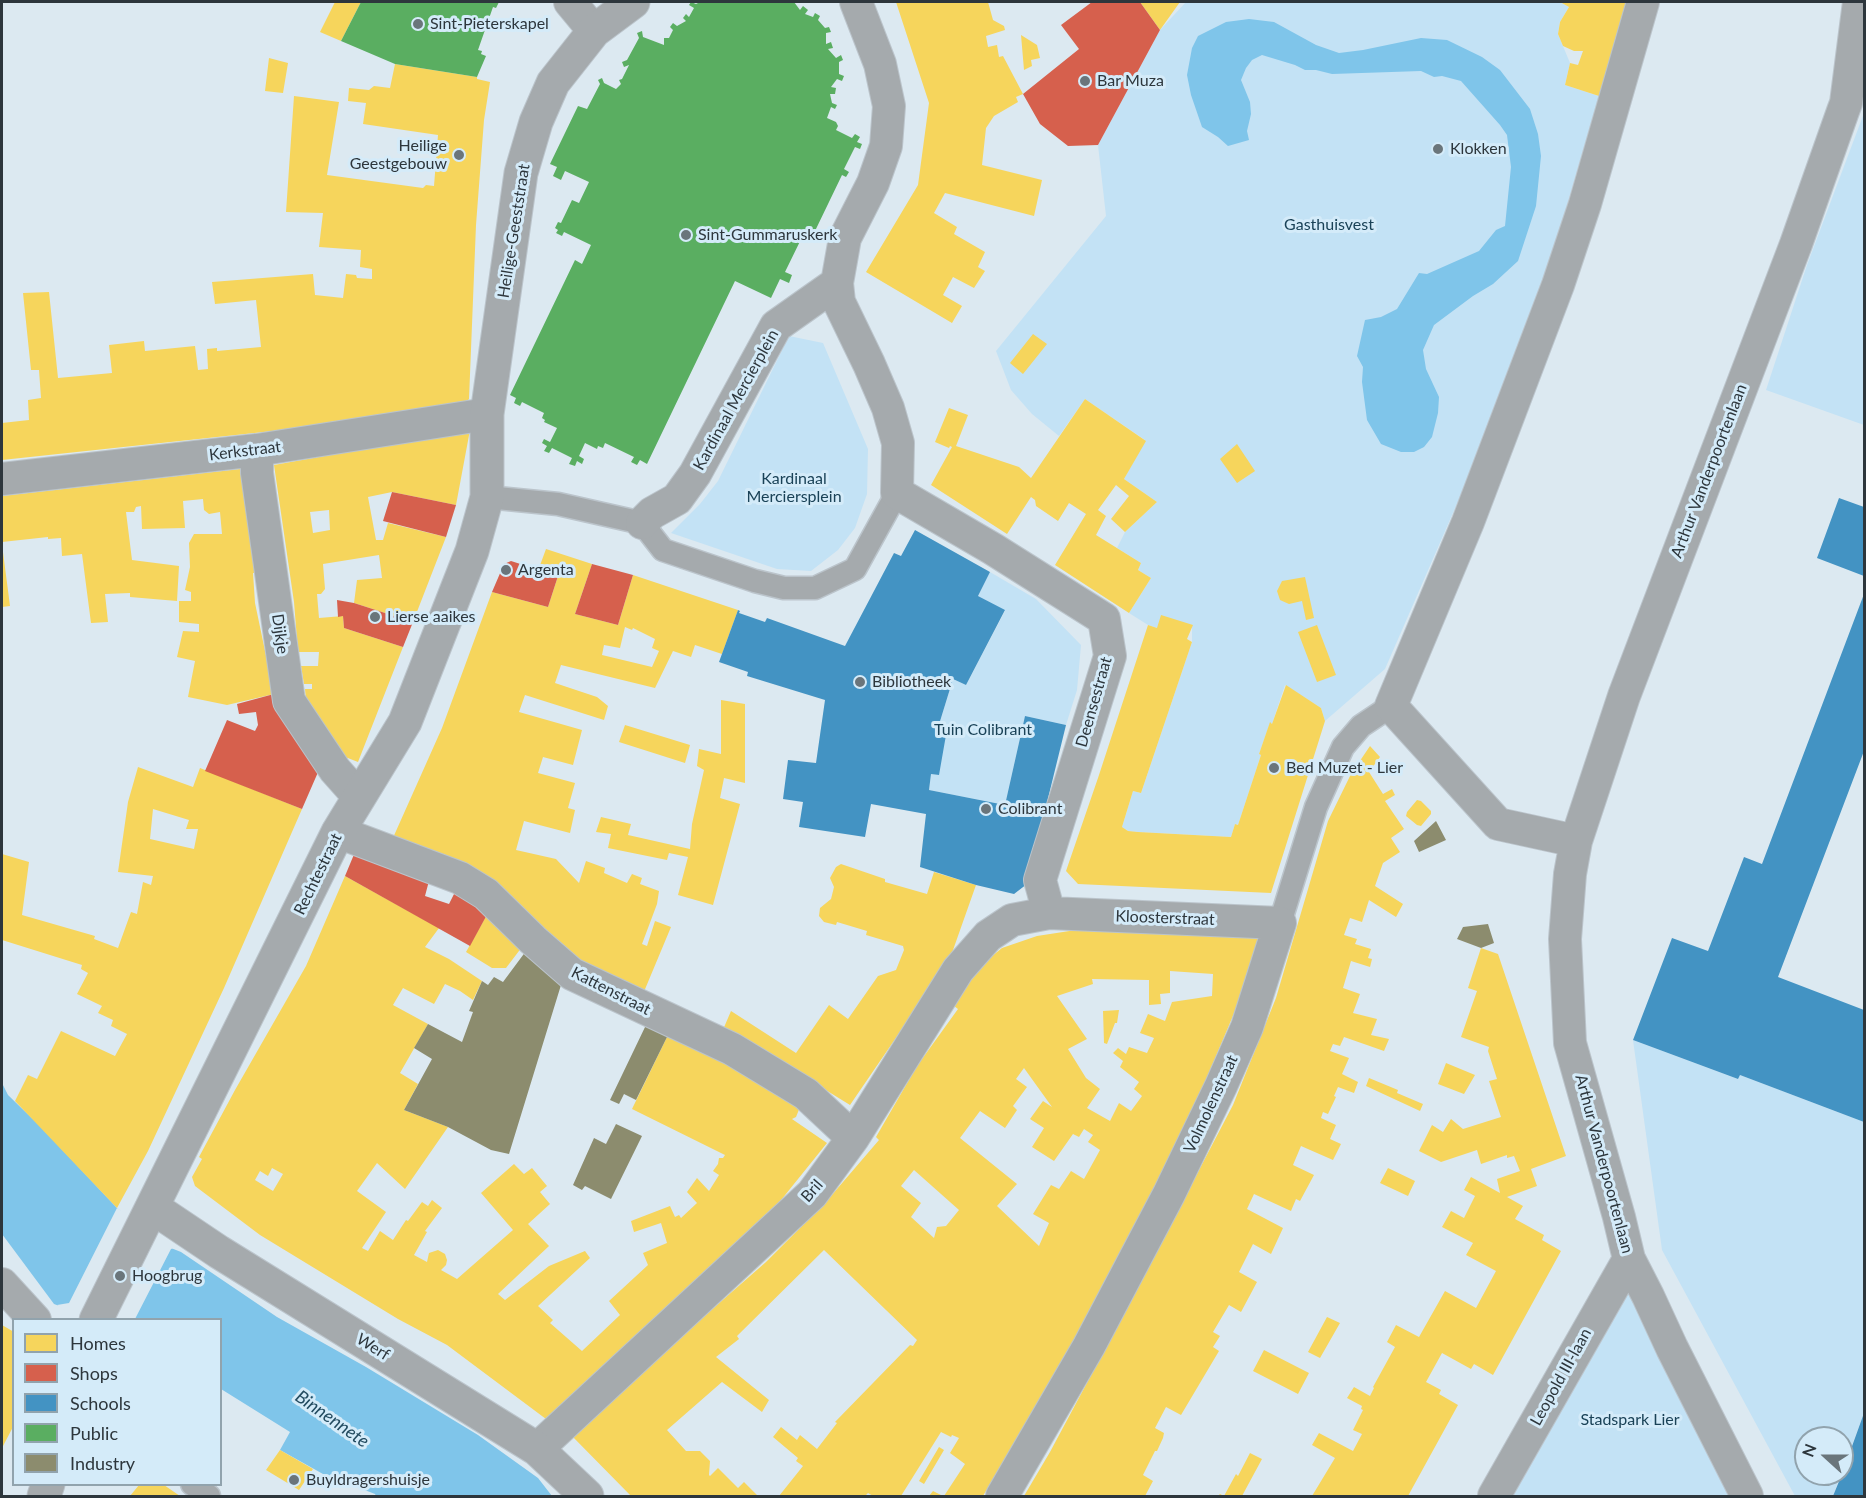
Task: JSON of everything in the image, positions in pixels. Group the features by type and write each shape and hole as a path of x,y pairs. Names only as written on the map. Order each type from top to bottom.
{"street":[{"path":"570,2 594,31"},
{"name":"Heilige-Geeststraat","path":"487,414 520,173 536,122 553,83 594,31 633,2"},
{"path":"487,497 558,504 642,524 663,550 755,581 784,588 815,588 855,569 897,493 898,443 888,408 839,302 837,283 845,238 873,183 886,146 889,106 880,64 856,2"},
{"path":"1576,841 1498,824 1391,706 1468,522 1558,285 1585,204 1643,2"},
{"name":"Arthur Vanderpoortenlaan","path":"1846,103 1859,2"},
{"name":"Arthur Vanderpoortenlaan","path":"1747,1497 1629,1259 1570,1042 1565,939 1570,874 1576,841 1624,696 1796,244 1846,103 1864,69"},
{"name":"Kardinaal Mercierplein","path":"642,524 652,513 677,499 695,474 776,326 837,283"},
{"name":"Kerkstraat","path":"2,479 257,450 487,414"},
{"name":"Rechtestraat","path":"97,1318 338,832 405,722 472,550 487,497 487,414"},
{"name":"Dijkje","path":"257,450 257,473 289,701 336,770 359,797"},
{"name":"Deensestraat","path":"897,493 993,549 1104,620 1110,656 1040,880 1050,913"},
{"name":"Volmolenstraat","path":"1002,1497 1089,1346 1169,1194 1211,1108 1247,1027 1316,807 1342,747 1361,726 1391,706"},
{"name":"Kattenstraat","path":"338,832 460,878 486,894 572,974 732,1049 806,1094 853,1138"},
{"name":"Kloosterstraat","path":"1050,913 1280,923"},
{"name":"Bril","path":"537,1449 812,1194 853,1138 958,970 988,936 1012,920 1050,913"},
{"name":"Werf","path":"147,1216 219,1252 537,1449 587,1497"},
{"name":"Leopold III-laan","path":"1494,1497 1629,1259"},
{"path":"2,1284 33,1318"},
{"path":"193,1486 209,1497"}],"green space":[{"name":"Gasthuisvest","path":"1186,2 1560,2 1569,7 1560,22 1558,34 1570,63 1565,85 1599,96 1543,287 1466,483 1385,669 1325,721 1321,708 1285,685 1259,754 1261,755 1238,825 1235,824 1231,837 1138,832 1128,831 1122,827 1133,791 1141,793 1192,642 1192,625 1157,628 1129,613 1151,578 1138,570 1141,563 1117,548 1125,532 1157,502 1124,479 1145,440 1085,399 1059,436 1032,414 1011,390 996,351 1106,216 1098,145 1160,30"},
{"path":"1864,113 1864,425 1766,390 1807,265"},
{"name":"Kardinaal Merciersplein","path":"789,336 823,343 868,449 867,494 855,528 838,550 811,571 777,569 671,533 700,504 718,481"},
{"name":"Tuin Colibrant","path":"990,572 1036,599 1081,645 1077,690 1066,725 1025,716 1005,805 929,790 931,774 939,775 939,733 937,731 953,679 966,685 1005,611 978,596"},
{"path":"1633,1040 1738,1079 1740,1075 1864,1122 1864,1413 1854,1440 1854,1426 1794,1426 1794,1486 1837,1486 1833,1496 1795,1496 1662,1250"},
{"name":"Stadspark Lier","path":"1629,1259 1764,1496 1502,1496"}],"water":[{"path":"1249,19 1274,22 1316,45 1339,53 1421,38 1447,40 1482,57 1500,70 1530,109 1538,134 1541,156 1536,206 1518,261 1493,284 1434,325 1423,350 1426,369 1439,397 1438,413 1432,437 1424,447 1414,452 1401,452 1381,444 1367,420 1362,382 1363,367 1357,356 1365,320 1381,317 1397,309 1419,273 1427,274 1479,251 1496,230 1505,226 1511,167 1507,135 1461,81 1442,76 1434,77 1421,71 1332,74 1305,70 1262,55 1252,60 1241,80 1250,102 1251,114 1247,131 1249,140 1228,146 1202,127 1187,75 1192,48 1198,36 1226,22"},
{"name":"Binnennete","path":"2,1083 8,1095 117,1208 171,1248 181,1252 277,1317 366,1367 478,1435 538,1478 552,1496 376,1496 323,1474 280,1450 290,1432 222,1390 222,1318 84,1318 73,1311 54,1304 2,1234"}],"pier":[{"name":"Hoogbrug","path":"117,1208 176,1247 171,1249 136,1318 77,1318 57,1305 69,1303"}],"building: Homes":[{"path":"335,2 361,2 341,41 320,32"},
{"path":"896,2 988,2 993,20 1004,26 1005,30 986,36 988,47 997,45 999,57 1003,56 1023,94 1016,97 1018,102 994,116 986,128 982,165 1042,180 1034,216 945,193 934,213 957,227 954,234 985,252 978,267 985,271 974,288 953,277 943,295 962,306 952,323 866,272 918,185 929,103"},
{"path":"1140,2 1180,2 1160,30"},
{"path":"1560,2 1628,2 1599,96 1565,85 1570,63 1578,65 1583,51 1574,51 1563,46 1558,34 1560,22 1569,7"},
{"path":"1021,35 1037,45 1040,58 1031,60 1032,66 1024,70"},
{"path":"269,58 288,63 283,93 265,91"},
{"path":"395,64 477,77 477,79 490,82 484,120 476,225 469,399 464,404 273,431 2,460 2,423 29,420 28,400 41,398 39,370 31,370 23,293 49,292 58,378 112,373 109,345 144,341 145,351 195,346 198,370 208,369 207,349 217,348 217,351 261,347 256,300 215,304 212,282 313,274 315,295 343,298 346,274 356,275 357,278 372,279 372,269 360,267 361,250 319,247 323,213 286,212 294,96 339,102 327,175 423,188 426,185 434,186 438,135 363,124 366,103 348,101 349,88 369,90 374,86 390,88"},
{"path":"1033,334 1047,344 1023,374 1010,363"},
{"path":"1085,399 1146,441 1124,479 1157,502 1125,532 1111,519 1129,496 1116,485 1098,510 1106,516 1096,535 1141,563 1138,570 1151,578 1129,613 1055,565 1086,514 1069,503 1058,521 1036,506 1035,500 1031,497 1007,534 931,485 952,447 949,448 935,442 949,408 968,415 956,446 1019,467 1031,478"},
{"path":"470,430 456,505 392,492 368,497 376,540 383,540 388,523 446,537 413,622 354,603 357,580 382,578 379,555 323,564 325,589 321,594 317,594 319,618 343,616 344,628 403,647 358,762 335,753 307,710 305,689 312,689 312,684 304,684 301,666 318,666 319,652 298,652 294,602 274,465","holes":["329,510 330,530 313,533 310,512"]},
{"path":"1237,444 1255,471 1237,483 1220,459"},
{"path":"240,469 255,573 253,573 255,603 274,694 227,705 188,697 195,661 177,657 183,631 199,632 199,624 179,622 179,601 191,601 191,592 185,590 190,567 189,543 194,534 222,534 220,512 209,514 204,510 203,499 183,501 185,528 142,529 141,506 136,507 134,512 126,512 132,560 179,566 177,601 130,597 130,593 105,594 108,622 91,623 82,554 62,556 61,538 48,539 48,537 2,542 2,496"},
{"path":"546,549 592,564 575,614 618,625 633,575 738,610 722,654 695,645 691,657 673,651 655,688 561,665 555,683 597,697 608,706 604,720 525,695 519,712 582,730 573,765 543,757 538,773 575,783 568,808 575,810 570,833 524,821 516,850 556,859 579,883 586,861 605,868 604,873 627,883 632,874 642,878 640,884 659,891 657,904 642,944 647,946 655,921 671,927 643,994 578,965 392,840 442,728 492,592 548,607 558,576 539,568","holes":["625,627 632,630 633,628 655,639 652,648 659,651 652,667 602,655 604,645 620,648"]},
{"path":"2,553 10,606 2,607"},
{"path":"1305,577 1314,618 1306,620 1302,601 1289,604 1280,600 1277,591 1282,581"},
{"path":"1161,615 1193,625 1187,639 1192,642 1141,793 1133,791 1122,827 1128,831 1231,837 1235,824 1238,825 1261,755 1259,754 1286,685 1321,708 1325,721 1271,893 1078,884 1066,871 1148,625 1157,628"},
{"path":"1317,625 1336,675 1317,682 1298,632"},
{"path":"721,700 745,704 745,783 724,778 720,798 740,804 713,905 678,895 688,857 669,853 667,860 608,848 611,834 596,832 601,817 631,824 628,835 690,849 692,824 704,770 697,766 699,749 721,754"},
{"path":"625,725 690,745 685,763 619,742"},
{"path":"1370,746 1380,757 1369,772 1383,794 1392,789 1395,795 1385,801 1404,829 1391,838 1400,852 1383,863 1375,886 1403,904 1396,917 1369,900 1362,922 1350,918 1344,935 1357,939 1355,944 1371,949 1368,958 1372,959 1370,967 1351,961 1343,988 1360,994 1353,1013 1377,1019 1371,1035 1389,1039 1384,1051 1344,1037 1340,1046 1333,1044 1330,1051 1349,1058 1342,1074 1358,1082 1354,1093 1338,1087 1328,1114 1323,1112 1321,1118 1336,1125 1330,1139 1341,1144 1333,1160 1301,1146 1293,1165 1314,1175 1300,1201 1296,1199 1291,1211 1254,1194 1247,1209 1283,1228 1271,1254 1253,1244 1239,1272 1257,1282 1241,1312 1229,1305 1213,1332 1220,1336 1213,1347 1219,1351 1181,1415 1166,1407 1155,1428 1164,1433 1143,1475 1153,1481 1145,1496 1024,1496 1119,1323 1233,1105 1276,998 1328,821 1351,774"},
{"path":"138,767 193,787 200,768 302,809 224,988 148,1151 117,1208 15,1101 28,1075 37,1079 61,1031 115,1056 127,1034 111,1026 113,1020 98,1013 102,1006 77,994 88,973 81,969 82,965 2,940 2,854 29,862 22,915 95,936 94,939 118,948 131,912 137,914 143,882 151,885 153,876 118,872 128,802","holes":["153,809 189,820 186,829 198,829 194,849 150,839"]},
{"path":"1417,800 1431,811 1421,826 1406,816"},
{"path":"841,864 885,879 885,882 927,894 934,872 976,885 947,967 930,988 850,1105 761,1050 722,1032 731,1011 796,1053 829,1005 848,1019 878,976 896,970 904,950 903,946 866,935 867,931 837,922 836,925 824,922 819,916 820,908 831,899 834,887 830,878 836,867"},
{"path":"345,876 439,928 425,947 449,959 482,981 473,1000 445,984 434,1004 403,988 393,1005 428,1024 400,1073 418,1084 404,1110 448,1127 405,1189 377,1163 357,1191 386,1212 362,1248 368,1251 380,1231 393,1240 422,1202 428,1206 432,1200 442,1208 425,1231 427,1232 414,1255 427,1262 429,1253 438,1250 445,1254 447,1260 441,1270 457,1279 513,1230 481,1193 514,1164 524,1174 532,1168 547,1186 540,1192 550,1204 528,1224 549,1246 498,1294 505,1300 549,1266 585,1251 590,1258 538,1306 553,1320 550,1323 582,1351 620,1315 609,1301 648,1265 643,1253 667,1243 661,1223 634,1232 631,1221 670,1206 675,1217 679,1215 681,1218 697,1203 687,1192 697,1178 709,1191 719,1175 713,1171 719,1158 725,1155 632,1109 668,1035 732,1065 800,1107 796,1117 792,1119 827,1143 769,1215 546,1419 447,1345 398,1319 260,1235 195,1186 192,1177 202,1159 199,1157 306,966","holes":["272,1168 283,1174 273,1191 255,1180 260,1171 268,1176"]},
{"path":"489,911 522,947 506,968 492,968 466,952"},
{"path":"1076,930 1260,937 1243,992 1179,1144 1085,1323 983,1496 944,1496 965,1464 950,1453 959,1438 941,1432 901,1496 873,1496 868,1493 865,1496 779,1496 803,1466 796,1461 798,1458 773,1437 781,1427 797,1440 800,1435 817,1449 837,1423 835,1422 917,1340 824,1250 737,1336 739,1339 716,1357 769,1400 762,1412 722,1382 667,1430 686,1451 700,1451 710,1461 710,1476 718,1468 738,1488 744,1482 758,1496 631,1496 570,1434 766,1262 825,1203 879,1140 876,1137 917,1066 958,1009 954,1006 976,969 1002,948 1037,936","holes":["1170,971 1213,974 1212,996 1172,1002 1165,1021 1148,1014 1140,1033 1154,1038 1147,1053 1129,1047 1126,1054 1118,1048 1113,1053 1123,1061 1120,1067 1139,1082 1134,1089 1142,1096 1131,1111 1119,1103 1110,1121 1087,1108 1100,1089 1086,1078 1068,1049 1087,1039 1057,996 1093,984 1092,979 1149,980 1149,1005 1161,1004 1160,994 1170,993","1024,1068 1052,1107 1043,1101 1030,1119 1044,1128 1032,1147 1054,1161 1073,1134 1079,1137 1084,1129 1093,1135 1088,1142 1100,1150 1084,1179 1071,1171 1059,1189 1051,1185 1033,1214 1049,1223 1039,1246 997,1206 1017,1184 960,1138 980,1111 1005,1128 1017,1110 1013,1106 1027,1087 1016,1079","914,1170 959,1210 946,1226 937,1227 934,1238 911,1217 921,1203 901,1186"]},
{"path":"1481,948 1498,954 1566,1156 1531,1169 1537,1186 1507,1197 1523,1206 1515,1219 1544,1235 1542,1240 1561,1251 1493,1375 1474,1364 1471,1369 1442,1353 1426,1382 1441,1390 1439,1394 1458,1405 1408,1496 1312,1496 1335,1458 1312,1445 1319,1433 1353,1451 1362,1434 1353,1430 1363,1410 1362,1406 1347,1398 1354,1387 1370,1396 1395,1347 1387,1342 1396,1325 1419,1337 1445,1291 1476,1308 1496,1271 1466,1255 1473,1243 1442,1227 1451,1211 1464,1218 1475,1196 1464,1190 1471,1177 1500,1193 1497,1179 1520,1171 1514,1156 1507,1158 1507,1155 1481,1164 1477,1150 1441,1162 1419,1151 1432,1125 1443,1132 1451,1119 1463,1129 1501,1117 1489,1081 1497,1079 1488,1051 1489,1047 1461,1037 1477,991 1468,988"},
{"path":"1119,1010 1117,1023 1115,1023 1107,1044 1104,1043 1103,1011"},
{"path":"1446,1063 1475,1075 1464,1094 1438,1084"},
{"path":"1369,1078 1423,1104 1420,1111 1366,1086"},
{"path":"1388,1168 1415,1181 1408,1196 1380,1183"},
{"path":"1327,1317 1340,1323 1320,1358 1308,1352"},
{"path":"2,1325 12,1331 12,1429 2,1448"},
{"path":"1264,1350 1309,1373 1298,1394 1253,1371"},
{"path":"939,1447 944,1450 924,1484 919,1481"},
{"name":"Buyldragershuisje","path":"280,1450 313,1469 299,1490 266,1470"},
{"path":"1250,1453 1262,1459 1242,1496 1224,1496"},
{"path":"138,1486 165,1486 180,1496 130,1496"},
{"path":"933,1491 943,1496 929,1496"}],"building: Shops":[{"name":"Bar Muza","path":"1092,2 1140,2 1160,30 1098,145 1068,146 1040,124 1023,94 1079,49 1061,25"},
{"path":"392,492 456,505 446,537 383,521"},
{"path":"511,561 539,568 558,576 548,607 492,592 504,564"},
{"path":"592,564 633,575 618,625 575,614"},
{"path":"337,600 354,603 413,622 403,647 344,628 343,616 338,617"},
{"path":"274,694 288,728 322,763 302,809 205,771 227,720 255,731 258,725 256,712 239,714 237,704"},
{"path":"355,852 430,877 425,896 449,904 456,890 489,911 470,946 345,876"}],"building: Schools":[{"path":"1839,498 1864,507 1864,576 1817,558"},
{"name":"Bibliotheek","path":"915,530 990,572 978,596 1005,610 966,685 953,679 937,731 946,735 939,775 931,774 929,790 1005,805 1025,716 1066,725 1027,884 1014,894 976,885 920,867 926,814 871,804 865,837 799,827 803,802 783,799 788,760 816,763 825,700 747,676 748,672 719,662 738,610 739,613 765,622 767,618 845,646 894,553 901,556"},
{"path":"1864,594 1864,751 1778,977 1864,1010 1864,1122 1740,1075 1738,1079 1633,1040 1672,938 1708,951 1744,857 1762,864"},
{"path":"1864,1413 1864,1496 1833,1496 1837,1486 1854,1486 1854,1441"}],"building: Public":[{"name":"Sint-Pieterskapel","path":"361,2 499,2 496,8 493,7 478,50 486,56 477,77 395,64 341,41"},
{"name":"Sint-Gummaruskerk","path":"691,2 696,4 700,2 794,2 800,10 803,6 808,10 805,14 813,17 815,13 820,16 818,20 825,28 829,27 831,32 826,33 826,44 831,42 833,48 828,49 836,58 841,55 843,60 839,62 839,74 844,76 842,81 837,79 831,87 836,88 835,94 830,94 832,103 837,105 835,109 831,107 827,118 836,122 838,126 836,130 852,138 855,134 860,137 857,142 862,144 860,149 855,147 844,169 849,172 846,177 842,175 815,231 807,227 785,272 792,275 789,283 780,279 771,298 735,281 647,464 640,460 637,465 631,462 634,457 605,443 603,448 598,446 597,449 585,443 579,456 584,459 582,464 577,461 575,466 569,464 572,458 552,448 549,453 544,451 547,446 542,443 544,439 550,442 557,428 544,422 542,418 544,413 522,402 520,406 514,403 516,398 510,395 575,260 582,264 591,245 564,232 562,236 556,233 558,230 555,228 558,222 561,223 572,200 579,203 589,182 565,171 561,180 553,176 557,167 550,164 578,106 587,109 600,84 598,80 602,78 604,83 616,89 621,84 619,80 622,79 629,65 624,67 622,62 627,60 639,38 637,33 642,31 643,37 664,45 664,38 669,38 673,30 670,27 673,23 677,26 686,21 683,18 686,14 689,17 694,8 689,5"}],"building: Industry":[{"path":"1436,821 1446,840 1419,852 1414,841"},
{"path":"1488,924 1494,943 1481,948 1457,939 1463,927"},
{"path":"526,951 561,985 509,1154 491,1150 448,1127 404,1110 432,1059 414,1048 428,1024 462,1042 473,1012 469,1011 482,981 488,985 494,977 503,982"},
{"path":"646,1025 668,1035 636,1100 624,1094 619,1104 610,1100"},
{"path":"616,1124 642,1136 611,1199 585,1186 582,1190 573,1185 594,1138 606,1144"}],"place":[{"name":"Sint-Pieterskapel","path":"418,24"},
{"name":"Bar Muza","path":"1085,81"},
{"name":"Klokken","path":"1438,149"},
{"name":"Heilige Geestgebouw","path":"459,155"},
{"name":"Sint-Gummaruskerk","path":"686,235"},
{"name":"Argenta","path":"506,570"},
{"name":"Lierse aaikes","path":"375,617"},
{"name":"Bibliotheek","path":"860,682"},
{"name":"Bed Muzet - Lier","path":"1274,768"},
{"name":"Colibrant","path":"986,809"},
{"name":"Hoogbrug","path":"120,1276"},
{"name":"Buyldragershuisje","path":"294,1480"}]}
